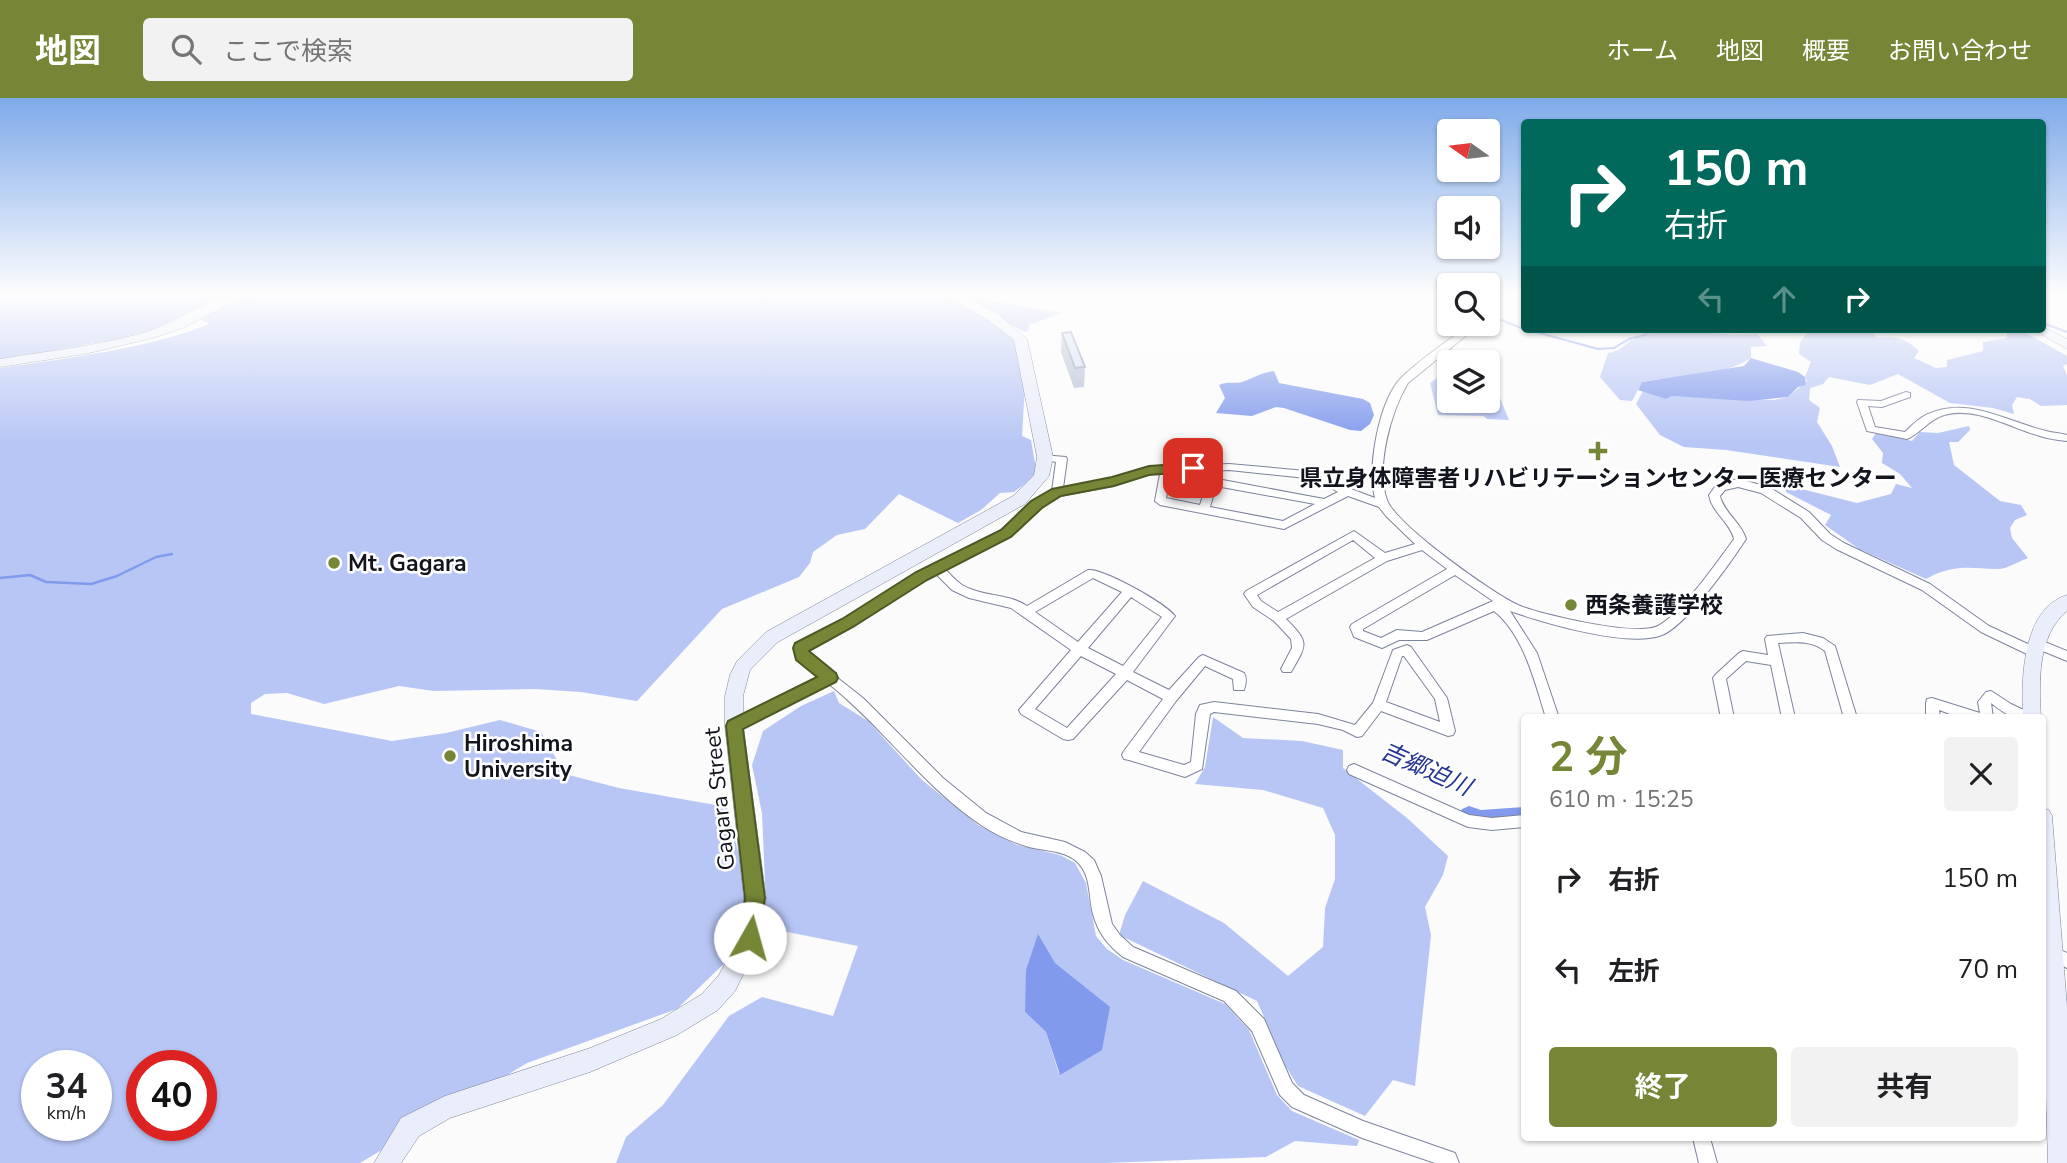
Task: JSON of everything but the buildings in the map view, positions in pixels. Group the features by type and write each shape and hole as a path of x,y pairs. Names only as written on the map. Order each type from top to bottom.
{"street":[{"path":"0,363 115,344"},
{"path":"1021,344 1045,457 1062,459 1057,492"},
{"path":"1450,344 1404,381 1397,391 1379,456 1376,480 1382,504 1399,525 1503,606 1531,653 1552,714"},
{"path":"1906,395 1882,404 1862,402 1871,429 1908,436 1928,418 1957,411 1986,414 2040,434 2067,438"},
{"name":"Gagara Street","path":"386,1163 410,1127 445,1108 590,1060 669,1027 710,1002 727,984 750,938 755,898 734,726 733,697 738,673 750,655 772,636 1019,500 1041,476 1045,457"},
{"path":"1382,504 1347,492 1318,476 1228,467 1166,468 1057,492 1037,505 1006,533 937,568 801,648 802,656 875,717 929,775 984,819 1021,838 1064,847 1082,857 1095,881 1106,932 1114,943 1128,952 1230,996 1258,1026 1286,1089 1298,1101 1362,1129 1449,1158 1450,1163"},
{"path":"1166,468 1160,500 1284,525 1347,492"},
{"path":"1204,509 1212,482 1324,504"},
{"path":"1456,569 1356,627 1358,634 1382,643 1397,635 1423,637 1503,606 1634,635 1660,631 1716,573 1740,539 1737,529 1717,506 1714,495 1721,487 1745,483 1765,490 1798,510 1840,546 1926,587 1985,629 2067,656"},
{"path":"1287,669 1298,648 1297,637 1278,618 1257,604 1250,594 1354,535 1383,558"},
{"path":"1278,618 1383,558 1425,545"},
{"path":"937,568 956,587 973,595 1016,604 1079,649 1171,697"},
{"path":"1028,611 1092,573 1131,590 1142,596 1169,616 1125,673 1068,735 1026,710 1131,590"},
{"path":"2032,714 2034,647 2058,607 2067,601"},
{"path":"1788,714 1771,639 1797,638 1825,643 1831,649 1850,714"},
{"path":"1239,686 1240,676 1203,660 1171,697 1129,755 1185,771 1197,765 1205,709 1214,707 1318,719 1347,726 1357,732 1379,705 1397,653 1407,650 1441,698 1448,731 1379,705"},
{"path":"1726,714 1719,677 1743,656 1776,661"},
{"path":"734,726 830,678"},
{"path":"1986,714 1984,702 1991,696 2019,714"},
{"path":"1933,714 1932,703 1966,714"},
{"path":"1354,770 1468,821 1492,824 1521,821"},
{"path":"2046,846 2061,957 2056,1067 2060,1163"},
{"path":"1703,1141 1708,1163"}],"shaded area":[{"name":"Hiroshima University","path":"0,344 91,344 0,360"},
{"name":"Hiroshima University","path":"144,344 1019,344 1027,352 1022,436 1031,440 1037,475 1014,492 1000,493 981,510 958,523 899,494 865,529 837,535 813,552 810,563 799,577 722,609 637,701 581,692 535,689 434,691 399,686 324,704 287,693 265,694 251,703 251,714 392,741 446,733 500,720 541,732 565,774 619,788 727,807 749,896 737,951 677,1009 527,1063 360,1163 0,1163 0,368"},
{"path":"1626,344 1765,344 1767,346 1751,347 1751,358 1726,369 1642,382 1632,401 1620,400 1600,377 1608,353"},
{"path":"1800,344 1910,344 1919,351 1914,358 1936,368 1947,367 1947,360 1983,351 1983,344 2045,344 2067,356 2067,364 2063,366 2067,375 2067,405 2041,406 2030,399 2017,397 2012,405 2014,414 1993,408 1950,403 1898,374 1870,385 1829,377 1823,384 1810,388 1809,400 1820,408 1817,422 1832,446 1840,467 1726,450 1684,447 1660,435 1636,404 1643,391 1666,399 1672,396 1774,400 1788,397 1807,381 1805,377 1811,362 1799,354"},
{"path":"1437,378 1437,411 1430,383"},
{"path":"1500,398 1509,420 1487,419 1484,416 1438,415 1500,413"},
{"path":"1969,426 1970,430 1958,442 1949,442 1954,465 2000,501 2021,505 2027,515 2015,520 2010,528 2012,538 2028,558 2004,568 1953,569 1926,579 1859,549 1825,525 1831,515 1786,492 1782,484 1857,503 1891,494 1896,484 1912,488 1900,474 1882,463 1883,453 1872,439 1876,433 1912,441 1920,432 1938,433"},
{"path":"834,691 839,703 868,721 922,780 978,825 1017,845 1060,855 1075,863 1086,883 1096,936 1107,949 1123,960 1225,1004 1249,1030 1277,1095 1292,1111 1359,1140 1357,1146 1295,1141 1266,1157 1105,1163 616,1163 626,1137 663,1105 729,1016 762,997 833,1016 858,946 767,928 762,813 752,765 763,731 801,706","holes":["1054,963 1110,1008 1059,1074 1046,1032 1025,1012 1027,995"]},
{"path":"1213,717 1243,738 1302,741 1343,750 1343,768 1407,818 1448,856 1443,875 1425,907 1431,935 1415,1086 1393,1080 1365,1116 1298,1086 1285,1065 1257,1001 1119,935 1125,915 1143,881 1224,923 1288,976 1323,947 1325,908 1335,879 1335,835 1323,808 1263,790 1195,784 1205,767"}],"water":[{"path":"1751,358 1798,372 1805,377 1806,385 1798,387 1788,397 1749,401 1672,396 1666,399 1638,390 1642,382 1744,366"},
{"path":"1274,371 1279,383 1363,399 1370,403 1374,415 1370,424 1361,431 1350,430 1276,407 1252,416 1216,413 1225,398 1219,385 1242,382"},
{"path":"1038,934 1055,963 1110,1007 1102,1050 1060,1075 1046,1032 1025,1012 1026,970"}],"waterway":[{"path":"1579,344 1598,349 1614,348 1621,344"},
{"path":"0,578 30,575 46,582 91,584 117,576 156,557 172,554"},
{"name":"吉郷迫川","path":"1469,815 1481,819 1521,816"}],"place":[{"name":"県立身体障害者リハビリテーションセンター医療センター","path":"1598,451"},
{"name":"Mt. Gagara","path":"334,563"},
{"name":"西条養護学校","path":"1571,605"},
{"name":"Hiroshima University","path":"450,756"}],"route":[{"path":"750,938 755,898 734,726 830,678 802,656 801,648 922,576 1006,533 1037,505 1057,492 1114,482 1149,471 1193,468"}]}
